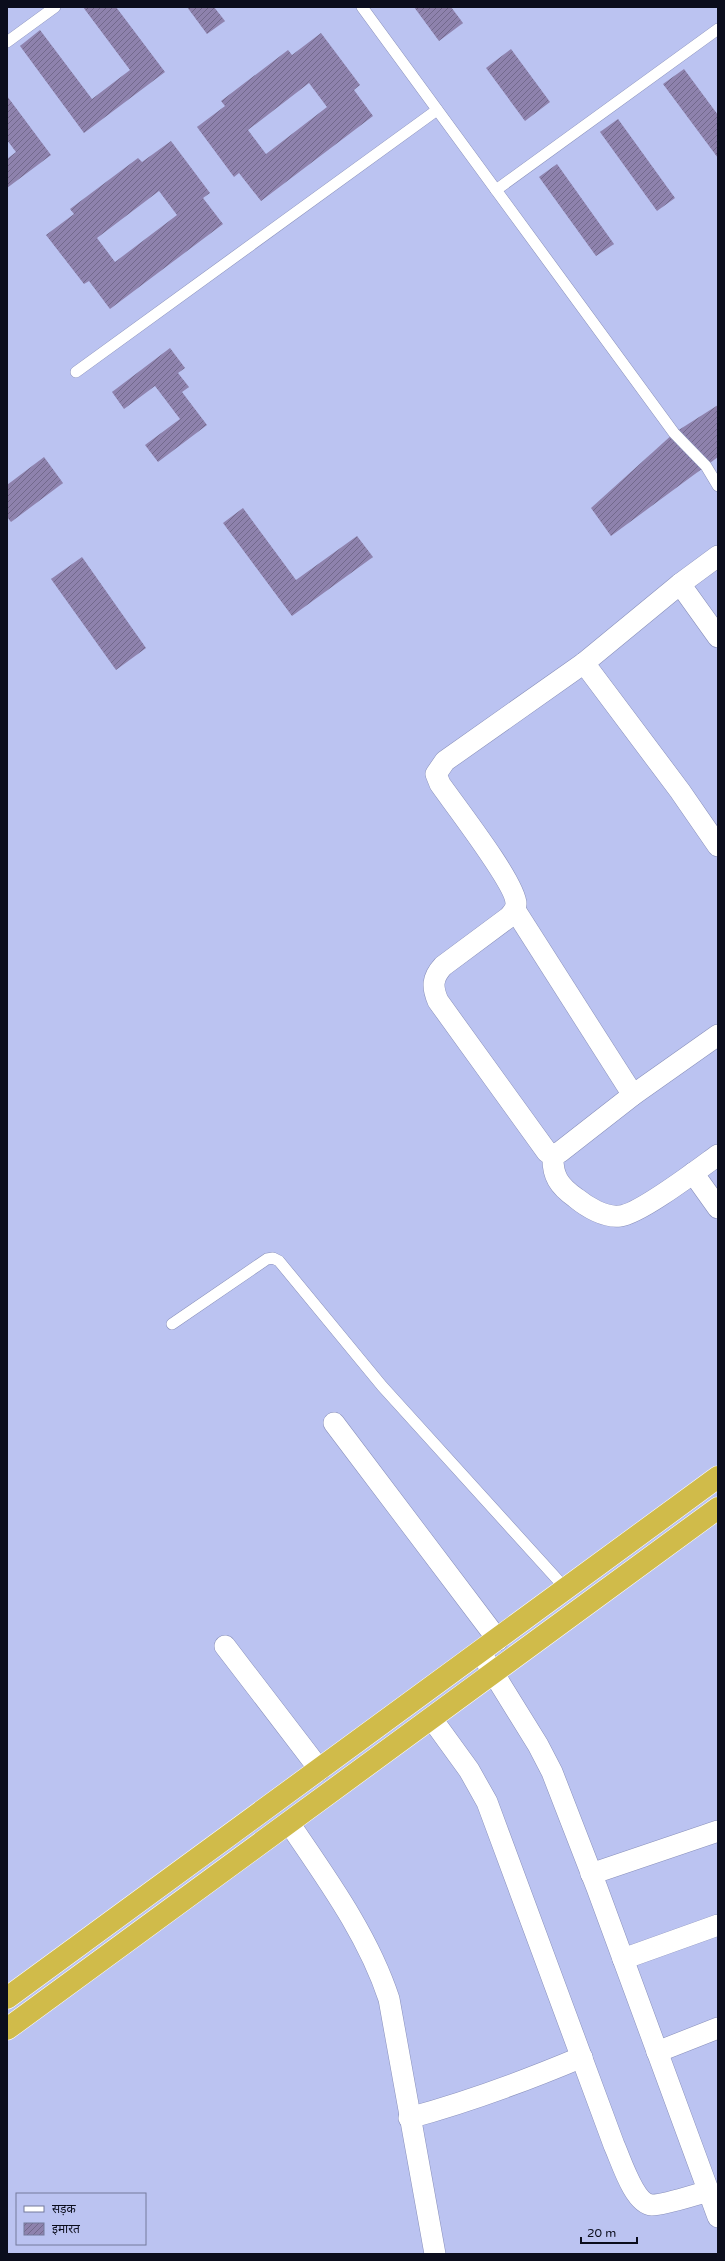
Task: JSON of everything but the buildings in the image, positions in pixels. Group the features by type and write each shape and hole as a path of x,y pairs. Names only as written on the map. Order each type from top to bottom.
{"highway":[{"path":"7,1998 490,1646 718,1477"},
{"path":"7,2029 718,1508"}],"street":[{"path":"718,556 680,584 584,662 445,761 436,774 440,784 510,886 516,904 515,910 509,917 443,966 435,976 433,990 438,1001 547,1152 553,1155 560,1152 633,1095 718,1035"},
{"path":"680,584 718,637"},
{"path":"584,662 680,791 718,846"},
{"path":"515,910 633,1095"},
{"path":"553,1155 552,1170 566,1190 583,1203 612,1216 621,1216 637,1210 718,1155"},
{"path":"693,1173 718,1208"},
{"path":"334,1423 490,1646 493,1674 530,1732 552,1772 718,2217"},
{"path":"225,1646 320,1770"},
{"path":"432,1719 469,1770 487,1802 614,2145 635,2193 642,2202 653,2205 709,2191"},
{"path":"289,1823 328,1880 377,1965 389,1999 409,2118 435,2254"},
{"path":"591,1874 718,1831"},
{"path":"623,1959 718,1926"},
{"path":"657,2052 718,2028"},
{"path":"409,2118 455,2105 517,2084 582,2057"}],"lane":[{"path":"7,42 54,7"},
{"path":"362,7 674,433 706,466 718,486"},
{"path":"496,190 718,29"},
{"path":"76,372 437,110"},
{"path":"172,1324 268,1259 273,1258 279,1261 382,1386 566,1589"}]}
